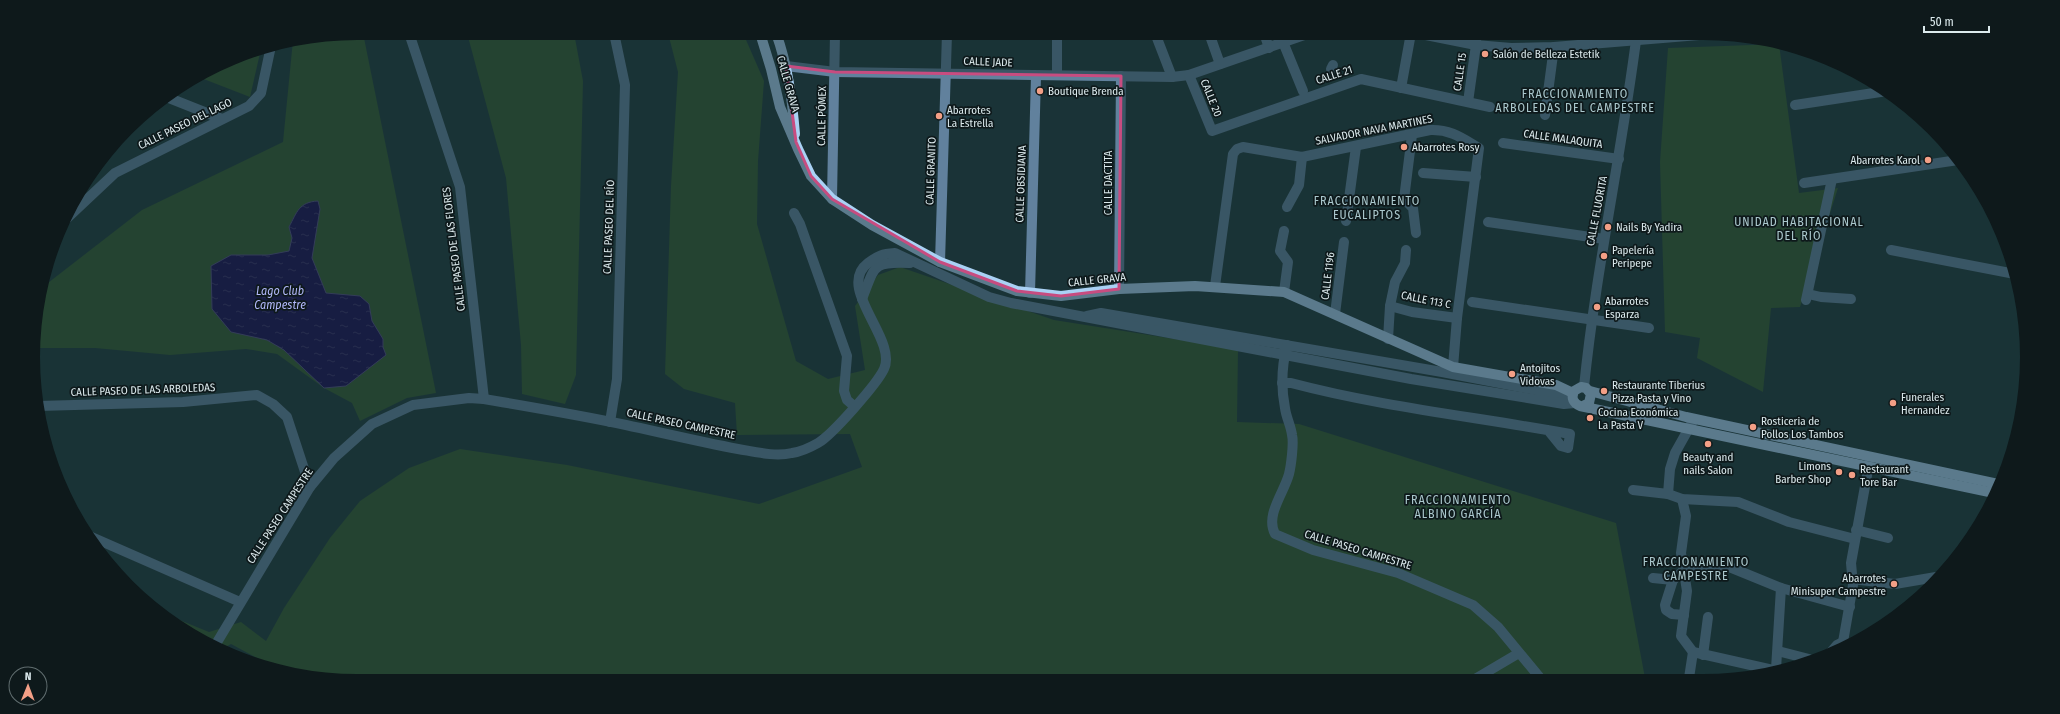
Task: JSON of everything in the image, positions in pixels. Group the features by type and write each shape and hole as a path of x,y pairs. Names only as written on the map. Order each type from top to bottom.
{"main road":[{"name":"CALLE GRAVA","path":"762,40 772,69 780,107 812,176 832,199 872,225 940,262 1017,291 1061,296 1119,289 1215,286 1284,292 1455,368 1544,377 1579,395"},
{"name":"CALLE GRAVA","path":"778,40 786,66 793,102 796,142"},
{"path":"1579,395 1994,483"},
{"path":"1579,395 1690,429 1868,468 1989,492"}],"street":[{"name":"CALLE PASEO DE LAS FLORES","path":"411,40 460,187 484,399"},
{"name":"CALLE PASEO DEL RÍO","path":"610,422 617,379 625,85 615,40"},
{"name":"CALLE PÓMEX","path":"832,199 835,40"},
{"name":"CALLE GRANITO","path":"940,262 947,40"},
{"path":"1057,40 1057,75"},
{"path":"1158,40 1172,77"},
{"path":"1211,40 1220,64"},
{"path":"1266,40 1269,48"},
{"name":"CALLE JADE","path":"786,66 835,72 1172,77 1189,75 1289,40"},
{"path":"1401,88 1410,40"},
{"path":"1451,40 1493,48 1554,47 1607,40"},
{"name":"CALLE 15","path":"1468,102 1476,40"},
{"name":"CALLE FLUORITA","path":"1579,395 1590,320 1619,159 1636,40"},
{"path":"1283,42 1303,92"},
{"path":"1545,115 1554,47"},
{"name":"CALLE PASEO DEL LAGO","path":"77,208 114,173 249,106 261,93 270,53"},
{"name":"CALLE 20","path":"1189,75 1212,131"},
{"name":"CALLE OBSIDIANA","path":"1030,293 1036,76"},
{"name":"CALLE DACTITA","path":"1119,289 1121,76"},
{"name":"CALLE 21","path":"1212,131 1361,79 1490,107"},
{"path":"1795,105 1878,92"},
{"path":"173,99 222,119"},
{"name":"SALVADOR NAVA MARTINES","path":"1215,286 1233,154 1237,148 1243,147 1302,157 1436,130 1456,133 1479,148 1457,318 1455,368 1457,387"},
{"path":"1412,135 1404,199 1413,208 1416,233"},
{"name":"CALLE MALAQUITA","path":"1503,142 1619,159"},
{"path":"1346,220 1356,147"},
{"path":"1287,206 1299,185 1302,157"},
{"path":"1804,183 1952,161"},
{"path":"1424,173 1476,177"},
{"path":"1832,179 1807,297 1851,300"},
{"path":"794,213 800,224 847,356 844,391 847,400 854,406"},
{"path":"1488,222 1604,240"},
{"path":"1284,231 1280,251 1288,262 1284,292"},
{"name":"CALLE 1196","path":"1335,314 1344,242"},
{"path":"1388,339 1390,306 1395,282 1405,263 1406,250"},
{"path":"1891,250 2008,273"},
{"name":"CALLE PASEO CAMPESTRE","path":"218,641 310,487 334,458 372,424 414,405 469,398 484,399 610,422 714,445 768,454 793,453 818,443 838,426 876,381 884,368 885,354 882,342 862,299 859,278 864,266 880,254 896,253 989,297 1011,303 1083,317 1101,313 1237,341 1284,355 1457,387 1564,404 1579,395"},
{"path":"1472,302 1649,328"},
{"name":"CALLE 113 C","path":"1390,306 1412,312 1457,318"},
{"name":"CALLE PASEO CAMPESTRE","path":"1237,341 1287,345 1424,369 1455,368 1579,395"},
{"name":"CALLE PASEO CAMPESTRE","path":"1287,345 1284,355 1282,383 1284,408 1293,436 1289,474 1280,494 1272,521 1275,534 1313,550 1398,573 1473,605 1498,627 1537,674"},
{"path":"1337,365 1339,354"},
{"path":"1422,381 1424,369"},
{"path":"1282,383 1389,404 1548,430 1570,434 1568,448 1561,446 1548,430"},
{"name":"CALLE PASEO DE LAS ARBOLEDAS","path":"44,406 183,402 257,395 273,404 287,417 310,487"},
{"path":"1668,494 1670,469 1675,453 1695,419"},
{"path":"1847,639 1853,586 1851,563 1855,534 1871,457"},
{"path":"1633,490 1668,494 1682,499 1738,502 1789,522 1855,534 1888,538"},
{"path":"1682,499 1686,516 1681,553 1687,590 1681,636 1693,652 1765,668"},
{"path":"98,540 240,602"},
{"path":"1684,615 1672,614 1666,610 1665,605 1672,580 1683,571 1700,572 1718,566 1727,566 1781,588 1850,607"},
{"path":"1652,578 1672,580"},
{"path":"1852,579 1895,584 1930,578"},
{"path":"1776,665 1781,588"},
{"path":"1703,655 1708,617"},
{"path":"1778,651 1803,658"},
{"path":"1690,674 1693,652"},
{"path":"1483,674 1519,653"}],"highlighted area":[{"path":"786,66 835,72 1121,76 1119,289 1061,296 1017,291 940,262 832,199 811,176 796,142"}],"green space":[{"path":"364,40 436,393 407,398 360,421 352,403 324,388 277,354 246,349 170,355 95,348 40,348 43,316 49,282 142,210 283,142 292,47 336,41"},
{"path":"469,40 575,40 583,81 576,375 565,404 522,394 521,345 506,178"},
{"path":"670,40 746,40 764,81 758,161 757,224 796,361 828,379 865,370 855,306 878,275 900,267 1054,320 1238,349 1237,422 1299,424 1616,523 1644,674 357,674 295,668 256,657 231,644 228,646 198,632 180,620 209,632 241,622 266,641 284,608 330,538 360,501 409,468 460,449 567,465 759,504 862,467 850,434 737,435 735,403 684,389 665,374 671,186 678,72"},
{"path":"1757,45 1780,50 1799,193 1838,188 1800,307 1771,308 1763,392 1697,358 1700,338 1665,332 1660,162 1668,48"},
{"path":"259,56 250,97 204,79 236,64"}],"water":[{"name":"Lago Club Campestre","path":"318,201 320,209 312,258 326,293 360,296 369,304 372,321 383,339 383,347 386,355 346,386 324,388 284,350 267,340 231,332 212,309 211,266 231,255 268,255 289,251 292,238 289,227 297,212 307,203"}],"place":[{"name":"Salón de Belleza Estetik","path":"1485,54"},
{"name":"Boutique Brenda","path":"1040,91"},
{"name":"Abarrotes La Estrella","path":"939,116"},
{"name":"Abarrotes Rosy","path":"1404,147"},
{"name":"Abarrotes Karol","path":"1928,160"},
{"name":"Nails By Yadira","path":"1608,227"},
{"name":"Papelería Peripepe","path":"1604,256"},
{"name":"Abarrotes Esparza","path":"1597,307"},
{"name":"Antojitos Vidovas","path":"1512,374"},
{"name":"Restaurante Tiberius Pizza Pasta y Vino","path":"1604,391"},
{"name":"Funerales Hernandez","path":"1893,403"},
{"name":"Cocina Económica La Pasta V","path":"1590,418"},
{"name":"Rosticeria de Pollos Los Tambos","path":"1753,427"},
{"name":"Beauty and nails Salon","path":"1708,444"},
{"name":"Limons Barber Shop","path":"1839,472"},
{"name":"Restaurant Tore Bar","path":"1852,475"},
{"name":"Abarrotes Minisuper Campestre","path":"1894,584"}],"district":[{"name":"FRACCIONAMIENTO ARBOLEDAS DEL CAMPESTRE","path":"1575,101"},
{"name":"FRACCIONAMIENTO EUCALIPTOS","path":"1367,208"},
{"name":"UNIDAD HABITACIONAL DEL RÍO","path":"1799,229"},
{"name":"FRACCIONAMIENTO ALBINO GARCÍA","path":"1458,507"},
{"name":"FRACCIONAMIENTO CAMPESTRE","path":"1696,569"}]}
